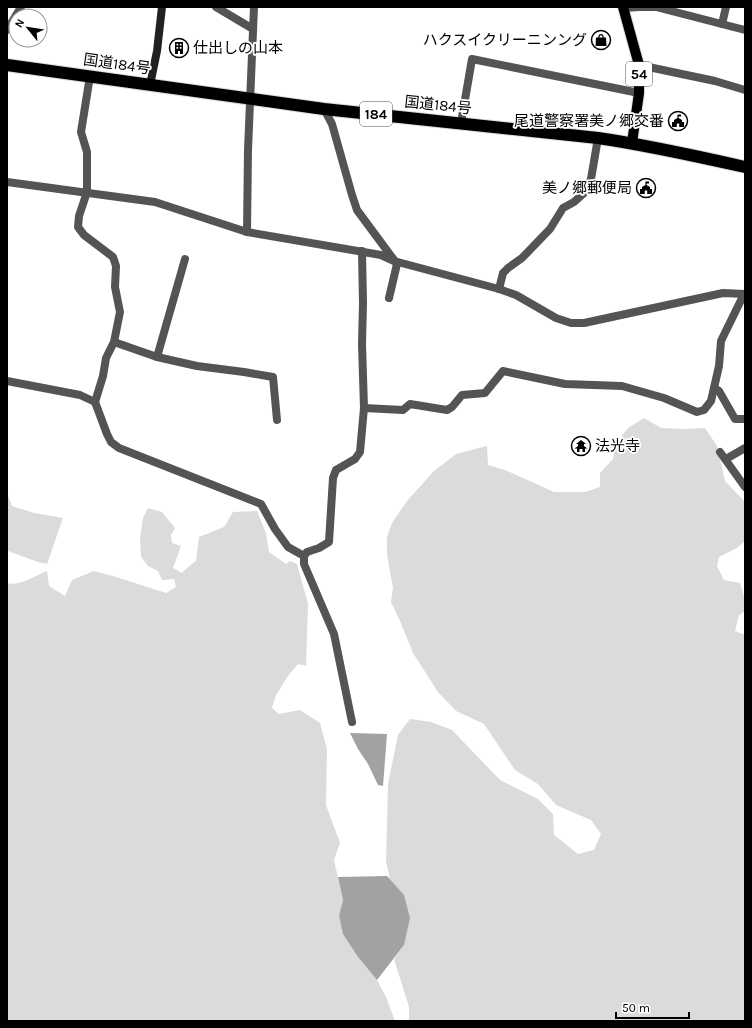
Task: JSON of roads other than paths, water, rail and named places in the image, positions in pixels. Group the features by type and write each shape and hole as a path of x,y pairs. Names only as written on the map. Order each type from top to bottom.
{"highway":[{"name":"国道184号","path":"7,65 324,109 598,138 632,143 745,167"}],"main road":[{"name":"54","path":"624,7 639,66 639,93 632,143"}],"street":[{"path":"7,30 21,7"},
{"path":"150,85 158,51 162,7"},
{"path":"216,7 253,29"},
{"path":"247,232 248,150 254,7"},
{"path":"624,7 656,7 745,30"},
{"path":"722,24 726,7"},
{"path":"461,123 472,59 639,93"},
{"path":"639,66 715,81 745,90"},
{"path":"90,76 81,132 87,152 87,192 79,216 78,226 84,236 113,257 116,266 115,287 120,312 114,342 106,358 103,376 95,402 107,434 111,442 119,448 261,504 274,529 288,547 304,556"},
{"path":"324,109 332,124 357,210 397,264 389,298"},
{"path":"499,289 503,273 522,258 550,229 563,208 574,202 584,193 591,178 598,138"},
{"path":"7,182 155,202 247,232 381,255 394,261 499,289 516,296 556,318 571,323 584,323 723,293 744,294 721,341 719,366 711,401 704,410 697,412 664,398 622,386 565,384 502,371 485,393 462,395 452,407 447,410 410,404 403,410 364,408"},
{"path":"352,722 334,634 304,564 304,556 307,552 319,548 329,542 333,478 336,470 355,459 360,452 364,408 362,344 364,302 362,251"},
{"path":"157,357 185,259"},
{"path":"114,342 157,357 197,366 273,377 277,420"},
{"path":"7,381 80,395 95,402"},
{"path":"714,388 719,391 735,419 745,419"},
{"path":"744,485 723,455 745,448"}],"place":[{"name":"ハクスイクリーニンング","path":"601,40"},
{"name":"仕出しの山本","path":"179,48"},
{"name":"尾道警察署美ノ郷交番","path":"678,121"},
{"name":"美ノ郷郵便局","path":"646,188"},
{"name":"法光寺","path":"581,446"}]}
